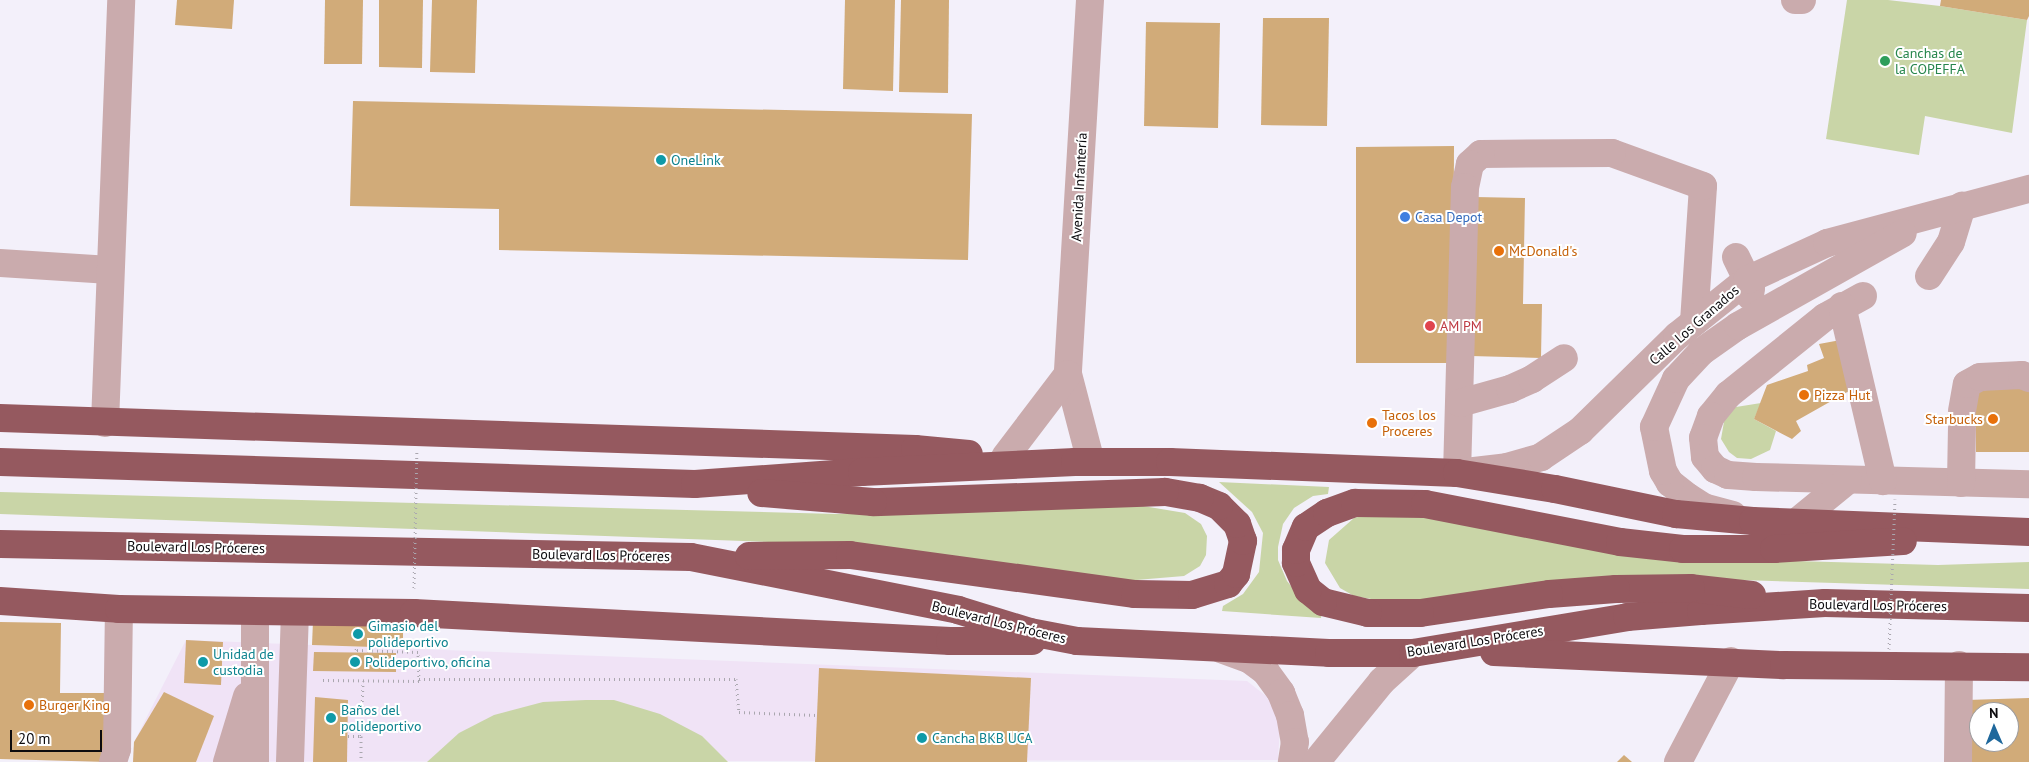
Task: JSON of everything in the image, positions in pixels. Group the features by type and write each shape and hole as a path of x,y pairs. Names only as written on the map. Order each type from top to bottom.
{"highway":[{"path":"0,418 905,449 1083,462"},
{"path":"0,462 695,484 1083,462 1170,462 1457,474 1555,489 1676,514 1753,520 1799,520 2029,533"},
{"path":"691,557 850,555 1135,594 1192,595 1228,584 1236,574 1243,541 1237,524 1219,506 1200,498 1165,492 873,502 776,495 695,484"},
{"path":"1825,603 1663,587 1549,594 1420,613 1368,613 1323,602 1308,590 1296,563 1296,550 1306,527 1327,513 1354,503 1425,504 1620,542 1683,549 1774,549 2029,533"},
{"name":"Boulevard Los Próceres","path":"0,544 691,557 958,610 1030,632 1077,641 1221,649 1413,653 1627,617 1825,603 2029,608"},
{"path":"0,601 119,609 255,613 453,615 950,641 1077,641"},
{"path":"1413,653 1508,652 1731,661 1784,665 2029,667"}],"street":[{"path":"104,423 121,0"},
{"name":"Avenida Infantería","path":"1083,462 1068,374 1090,0"},
{"path":"1795,0 1802,0"},
{"path":"1457,474 1465,187 1470,164 1481,154 1612,153 1703,186 1694,322"},
{"name":"Calle Los Granados","path":"1457,474 1507,468 1541,457 1580,431 1694,322 1741,268 2029,188"},
{"path":"1930,276 1952,242 1958,207"},
{"name":"Calle Los Granados","path":"1753,520 1704,506 1670,482 1663,471 1654,428 1663,404 1684,368 1738,326 1813,281 1958,207"},
{"path":"0,263 110,270"},
{"path":"1684,368 1703,340 1750,299 1751,288 1741,268"},
{"path":"1889,490 1852,301 1728,395 1711,416 1703,438 1705,457 1715,470 1728,475 1848,480 1889,490 1961,483 2029,484"},
{"path":"1460,403 1510,389 1532,379 1564,358"},
{"path":"1005,457 1068,374"},
{"path":"1961,483 1962,419 1968,384 1980,377 2022,375 2029,378"},
{"path":"1799,520 1848,480"},
{"path":"113,762 117,748 119,609"},
{"path":"290,762 295,612"},
{"path":"255,613 257,665 255,762"},
{"path":"1221,649 1250,659 1266,672 1281,693 1290,715 1294,742 1292,762"},
{"path":"1316,762 1382,681 1413,653"},
{"path":"1678,762 1731,661"},
{"path":"227,762 257,665"},
{"path":"1958,762 1959,665"}],"path":[{"path":"414,588 417,448"},
{"path":"1889,490 1889,649"},
{"path":"357,646 356,650 418,652 419,679"},
{"path":"292,680 736,679 739,712 817,715"},
{"path":"361,762 363,681"},
{"path":"348,736 361,736"}],"shaded area":[{"path":"186,640 1247,681 1270,699 1280,725 1278,760 133,762 134,742"}],"green space":[{"path":"1847,0 1888,0 2027,20 2012,133 1925,116 1919,155 1826,139"},
{"path":"1761,403 1754,419 1776,431 1770,450 1751,459 1737,458 1729,452 1721,439 1725,416 1736,407"},
{"path":"1219,482 1329,487 1328,494 1313,496 1294,508 1283,524 1278,547 1278,560 1287,581 1299,596 1322,612 1321,618 1222,611 1223,606 1243,594 1259,572 1263,533 1252,512"},
{"path":"0,492 837,514 1143,506 1185,513 1201,524 1207,536 1206,555 1200,566 1184,576 1124,581 850,545 0,514"},
{"path":"1404,512 1692,558 1938,565 2029,562 2029,589 1708,579 1418,601 1377,600 1354,596 1340,588 1325,563 1329,540 1354,518 1373,513"},
{"path":"614,700 660,714 702,736 728,762 427,762 459,733 494,715 543,702"}],"building":[{"path":"177,0 234,0 232,29 175,25"},
{"path":"325,0 363,0 362,64 324,64"},
{"path":"379,0 423,0 422,68 379,67"},
{"path":"432,0 477,0 475,73 430,72"},
{"path":"845,0 895,0 893,91 843,89"},
{"path":"901,0 949,0 948,93 899,92"},
{"path":"1941,0 2029,0 2029,16 2027,20 1940,6"},
{"path":"1263,18 1329,18 1327,126 1261,125"},
{"path":"1146,22 1220,23 1218,128 1144,126"},
{"name":"OneLink","path":"353,101 972,114 968,260 499,250 499,209 350,206"},
{"name":"Casa Depot","path":"1454,146 1453,363 1356,363 1356,147"},
{"name":"McDonald's","path":"1475,197 1525,198 1523,304 1542,304 1541,358 1471,356"},
{"name":"Pizza Hut","path":"1846,339 1858,386 1796,421 1801,431 1792,439 1754,419 1767,385 1808,371 1807,365 1824,358 1819,344"},
{"name":"Starbucks","path":"1987,378 2029,389 2029,452 1976,452 1976,427 1958,428 1976,391 1987,390"},
{"name":"Gimasio del polideportivo","path":"313,621 403,623 403,648 312,645"},
{"path":"0,622 61,623 60,693 109,693 107,762 0,759"},
{"name":"Unidad de custodia","path":"186,640 223,642 221,685 184,683"},
{"name":"Polideportivo, oficina","path":"314,652 396,653 396,672 313,671"},
{"name":"Cancha BKB UCA","path":"819,668 1031,678 1027,762 815,762"},
{"path":"164,692 214,716 196,762 133,762 134,742"},
{"name":"Baños del polideportivo","path":"315,697 348,700 347,762 313,762"},
{"path":"2029,698 2029,762 1968,762 1967,700"},
{"path":"1624,755 1632,762 1617,762"}],"place":[{"name":"Canchas de la COPEFFA","path":"1885,61"},
{"name":"OneLink","path":"661,160"},
{"name":"Casa Depot","path":"1405,217"},
{"name":"McDonald's","path":"1499,251"},
{"name":"AM PM","path":"1430,326"},
{"name":"Pizza Hut","path":"1804,395"},
{"name":"Starbucks","path":"1993,419"},
{"name":"Tacos los Proceres","path":"1372,423"},
{"name":"Gimasio del polideportivo","path":"358,634"},
{"name":"Unidad de custodia","path":"203,662"},
{"name":"Polideportivo, oficina","path":"355,662"},
{"name":"Burger King","path":"29,705"},
{"name":"Baños del polideportivo","path":"331,718"},
{"name":"Cancha BKB UCA","path":"922,738"}]}
